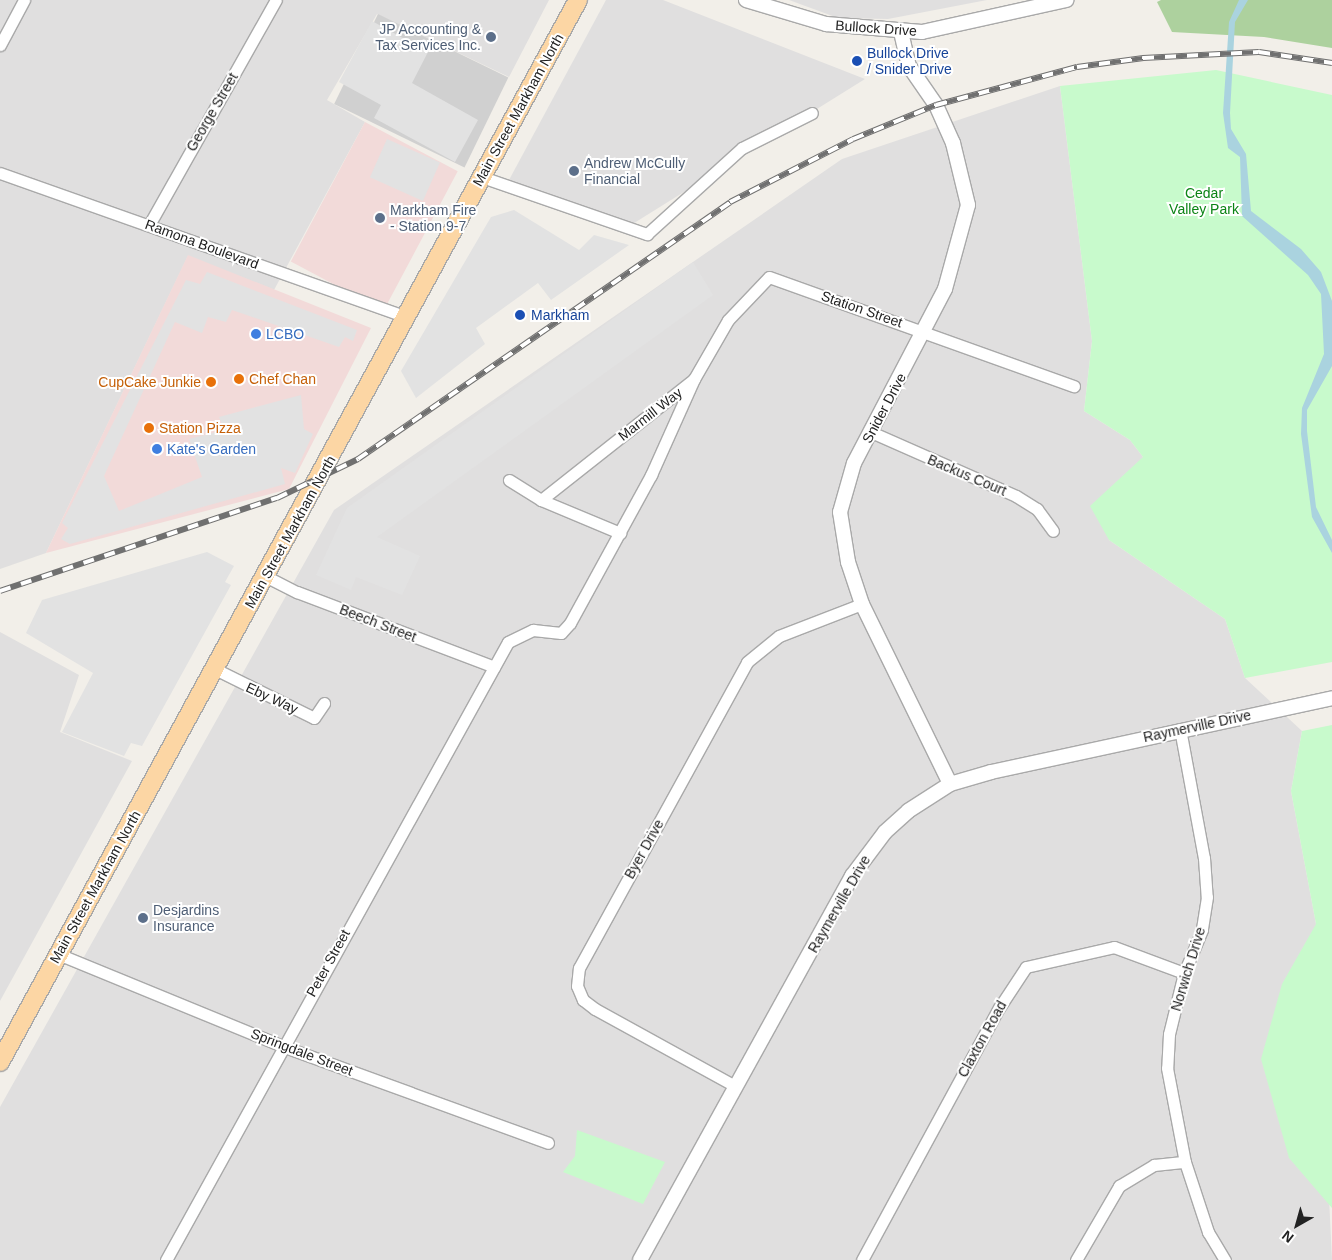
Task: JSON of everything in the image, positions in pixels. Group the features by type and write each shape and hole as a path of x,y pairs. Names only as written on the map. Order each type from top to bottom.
{"main road":[{"name":"Main Street Markham North","path":"0,1062 215,669 404,316 578,0"}],"street":[{"path":"0,45 24,0"},
{"name":"George Street","path":"149,225 276,0"},
{"name":"Bullock Drive","path":"746,0 826,24 901,32 922,32 1066,0"},
{"name":"Snider Drive","path":"901,32 909,66 936,105 953,143 968,205 954,268 926,330 854,463 840,512 848,562 862,604 950,784"},
{"path":"482,177 647,234 742,148 812,114"},
{"name":"Ramona Boulevard","path":"0,172 404,316"},
{"name":"Station Street","path":"694,379 728,320 769,277 926,330 1074,386"},
{"name":"Marmill Way","path":"542,500 694,379"},
{"name":"Marmill Way","path":"494,667 508,642 522,632 561,633 620,533 694,379"},
{"name":"Backus Court","path":"871,432 1016,496 1037,509 1053,531"},
{"path":"510,480 542,500 620,533"},
{"name":"Beech Street","path":"265,576 297,592 494,667"},
{"name":"Byer Drive","path":"735,1086 595,1009 583,1000 576,986 580,968 747,662 779,636 862,604"},
{"name":"Peter Street","path":"166,1260 282,1046 494,667"},
{"name":"Eby Way","path":"215,669 314,718 324,703"},
{"name":"Raymerville Drive","path":"640,1260 735,1086 868,852 908,810 950,784 1180,729 1332,698"},
{"name":"Norwich Drive","path":"1180,729 1204,858 1207,897 1202,930 1184,973 1169,1034 1167,1068 1185,1162 1208,1232 1225,1260"},
{"name":"Claxton Road","path":"862,1260 999,1008 1026,967 1114,947 1184,973"},
{"name":"Springdale Street","path":"58,954 282,1046 548,1143"},
{"path":"1076,1260 1120,1186 1154,1165 1185,1162"}],"shaded area":[{"path":"0,0 549,0 509,77 377,14 327,100 365,122 274,290 188,256 46,553 0,569"},
{"path":"606,0 663,0 865,79 631,225 509,180"},
{"path":"789,0 987,0 888,19 838,18"},
{"path":"378,14 508,78 464,167 334,104"},
{"path":"372,21 428,52 412,83 478,120 455,162 374,118 381,105 339,82"},
{"path":"1060,86 1092,341 1084,411 1130,440 1143,457 1109,540 1225,619 1245,678 1302,731 1291,791 1316,924 1332,1260 0,1260 0,1107 334,510 842,159"},
{"path":"365,122 458,171 384,311 291,262"},
{"path":"387,139 440,163 423,201 370,177"},
{"path":"514,210 579,250 594,235 629,245 551,300 538,283 476,328 485,344 416,398 401,371 491,217"},
{"path":"188,255 371,328 289,489 46,553"},
{"path":"693,262 713,295 377,537 420,556 402,595 356,577 351,590 316,575 347,508"},
{"path":"207,272 357,330 353,341 345,337 339,347 232,310 226,322 208,317 202,333 175,322 104,476 119,511 202,477 189,439 224,430 219,417 301,395 304,429 313,434 295,473 281,468 285,484 70,544 61,539 68,528 62,523 186,280 200,284"},
{"path":"207,552 234,566 225,582 231,585 142,746 131,743 124,756 62,732 93,673 26,633 42,600"},
{"path":"0,632 79,675 60,732 132,761 0,1001"}],"green space":[{"path":"1161,0 1332,0 1332,48 1264,37 1172,32 1157,2"},
{"name":"Cedar Valley Park","path":"1216,70 1332,95 1332,662 1245,678 1225,619 1109,540 1090,506 1143,457 1130,440 1084,411 1092,341 1060,86"},
{"path":"1332,725 1332,1208 1289,1158 1261,1059 1282,984 1316,924 1291,791 1302,731"},
{"path":"577,1130 665,1162 643,1204 563,1172 575,1156"}],"water":[{"path":"1239,0 1248,0 1235,22 1230,113 1231,129 1246,154 1251,211 1301,249 1321,272 1332,301 1332,366 1307,410 1307,431 1316,507 1332,540 1332,553 1312,517 1301,434 1302,408 1324,354 1321,294 1308,275 1242,216 1240,157 1228,148 1223,113 1229,22"}],"railway":[{"path":"0,591 277,498 358,459 730,202 853,139 936,105 1077,67 1143,58 1259,52 1332,63"}],"place":[{"name":"JP Accounting & Tax Services Inc.","path":"491,37"},
{"name":"Bullock Drive / Snider Drive","path":"857,61"},
{"name":"Andrew McCully Financial","path":"574,171"},
{"name":"Markham Fire - Station 9-7","path":"380,218"},
{"name":"Markham","path":"520,315"},
{"name":"LCBO","path":"256,334"},
{"name":"Chef Chan","path":"239,379"},
{"name":"CupCake Junkie","path":"211,382"},
{"name":"Station Pizza","path":"149,428"},
{"name":"Kate's Garden","path":"157,449"},
{"name":"Desjardins Insurance","path":"143,918"}]}
